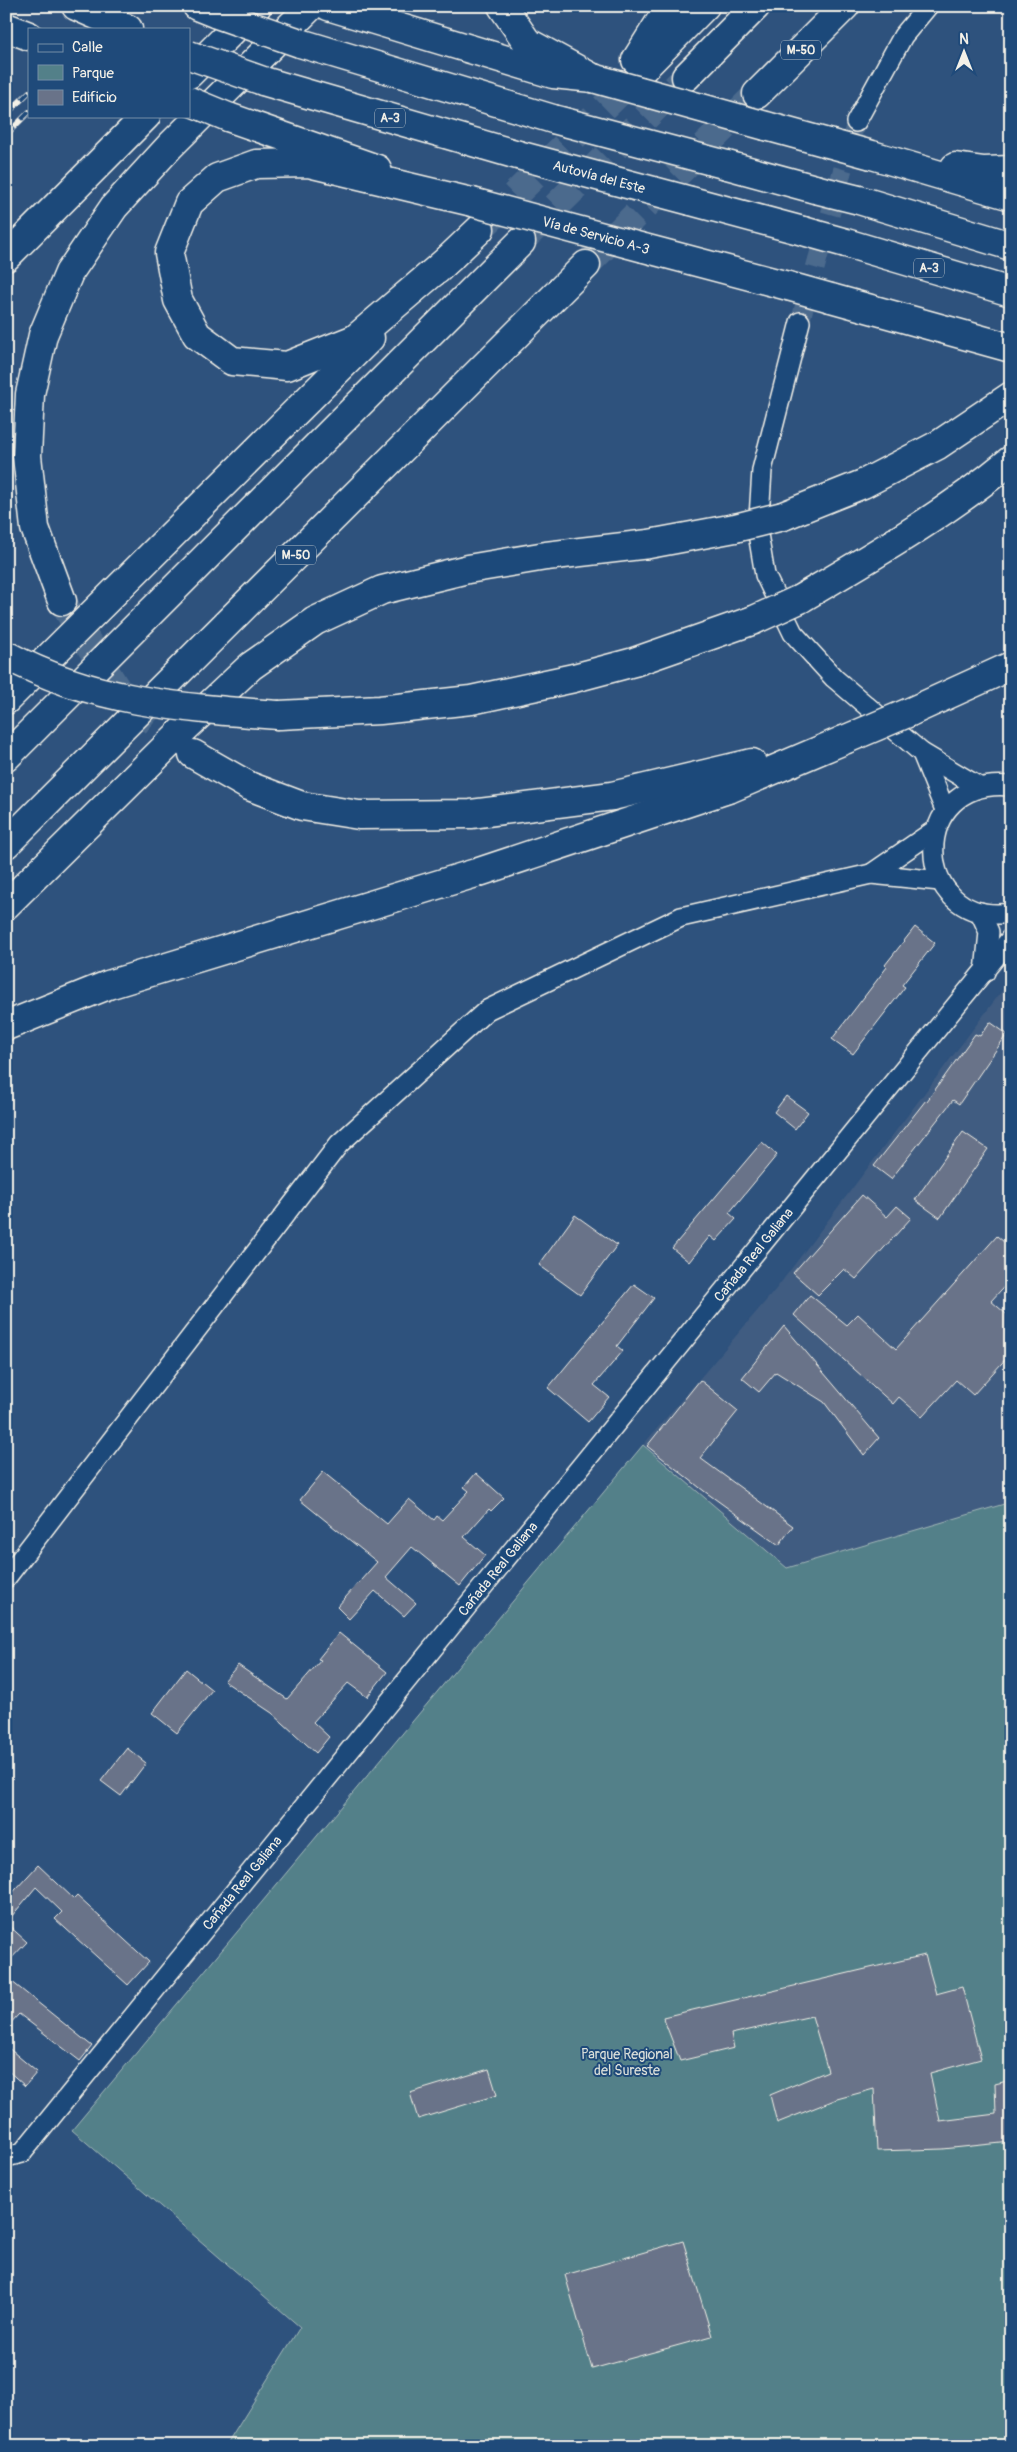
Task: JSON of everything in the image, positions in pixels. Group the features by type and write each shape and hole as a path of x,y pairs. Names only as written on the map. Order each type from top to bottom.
{"main road":[{"path":"76,6 126,28"},
{"path":"190,73 257,6"},
{"path":"502,6 527,42 593,78"},
{"path":"670,6 638,67 705,6"},
{"path":"686,76 756,6"},
{"name":"M-50","path":"757,94 845,6"},
{"path":"62,601 34,528 27,456 32,384 44,336 69,273 114,207 170,146 325,7 553,74 593,78 872,155 1011,196"},
{"path":"207,10 300,42 553,119 859,200 1011,246"},
{"path":"6,27 28,36"},
{"name":"Autovía del Este","path":"190,55 263,81 518,155 803,231 1011,292"},
{"name":"Vía de Servicio A-3","path":"190,101 228,117 472,202 788,286 1011,348"},
{"path":"6,257 144,118"},
{"path":"872,155 984,171 1011,170"},
{"path":"450,258 355,339 288,366 232,360 197,336 178,300 169,253 189,203 217,178 256,164 308,164 472,202"},
{"path":"6,700 480,229"},
{"path":"6,757 521,242"},
{"name":"M-50","path":"6,844 586,265"},
{"path":"6,905 186,727 251,666 315,621 382,590 468,569 546,556 649,544 735,528 783,516 862,484 938,445 1011,396"},
{"path":"6,654 34,670 90,690 139,702 198,709 279,715 380,710 470,700 574,678 634,662 754,620 800,599 886,549 977,488 1011,460"},
{"path":"6,1026 108,985 476,873 722,791 910,712 1011,666"},
{"path":"193,754 249,786 302,806 359,815 471,814 612,796 844,740"}],"street":[{"path":"856,122 903,36 928,6"},
{"path":"800,322 762,470 758,534 765,575 793,633 834,678 922,753 979,787"},
{"path":"922,753 945,810"},
{"path":"1011,786 996,784 979,787 960,796 945,810 935,830 932,856 940,881 950,894 964,905 980,912 998,915 1011,913"},
{"path":"871,874 935,830"},
{"path":"6,1578 339,1144 487,1010 681,917 871,874 940,881"},
{"path":"980,912 989,932 985,972"},
{"name":"Cañada Real Galiana","path":"6,2157 22,2153 1011,938"}],"shaded area":[{"path":"1011,979 1011,1502 787,1568 643,1445 776,1289"}],"green space":[{"name":"Parque Regional del Sureste","path":"643,1445 787,1568 1011,1502 1011,2446 226,2446 300,2327 72,2130"}],"building":[{"path":"915,927 935,943 902,985 905,987 853,1054 832,1039"},
{"path":"990,1022 1007,1034 959,1104 953,1100 891,1179 874,1166 927,1101 975,1034 980,1036"},
{"path":"786,1096 808,1112 795,1129 774,1112"},
{"path":"963,1132 988,1149 940,1218 915,1200"},
{"path":"762,1142 777,1155 729,1213 736,1219 716,1241 710,1236 689,1262 672,1248"},
{"path":"862,1195 887,1217 897,1206 911,1218 856,1279 844,1269 818,1295 793,1273"},
{"path":"575,1215 617,1245 580,1295 539,1265"},
{"path":"997,1236 1011,1248 1011,1279 991,1301 1011,1318 1011,1353 973,1395 956,1380 922,1417 899,1397 893,1404 794,1315 810,1295 847,1325 858,1314 896,1349"},
{"path":"634,1284 654,1298 617,1346 623,1351 594,1385 609,1397 588,1422 548,1388"},
{"path":"784,1326 879,1438 864,1455 824,1402 776,1372 759,1392 742,1378"},
{"path":"700,1380 738,1411 700,1458 793,1526 779,1545 704,1491 647,1446"},
{"path":"323,1472 387,1524 409,1499 434,1520 437,1516 442,1520 469,1491 464,1487 476,1473 504,1498 491,1511 489,1509 464,1537 485,1555 460,1586 412,1547 386,1577 416,1603 404,1616 375,1591 349,1619 337,1607 377,1562 300,1500"},
{"path":"339,1633 387,1672 367,1697 348,1683 313,1722 329,1737 316,1753 272,1713 224,1681 238,1665 287,1699 321,1660 318,1659"},
{"path":"186,1669 212,1690 177,1733 152,1713"},
{"path":"127,1748 146,1763 121,1796 101,1781"},
{"path":"38,1865 74,1899 77,1896 149,1962 128,1985 55,1919 62,1912 36,1887 6,1923 6,1900"},
{"path":"6,1923 27,1942 6,1964"},
{"path":"925,1955 936,1994 962,1987 981,2059 930,2073 940,2121 996,2114 995,2084 1011,2080 1011,2142 943,2149 877,2151 874,2089 837,2099 777,2123 770,2095 828,2071 812,2016 731,2034 734,2048 680,2061 663,2017"},
{"path":"6,1977 92,2046 80,2061 19,2014 6,2028"},
{"path":"6,2046 37,2072 25,2086 6,2069"},
{"path":"489,2069 497,2095 418,2119 410,2093"},
{"path":"683,2241 712,2336 592,2369 565,2275"}],"tunnel":[{"path":"484,225 641,71"},
{"path":"526,236 680,83"},
{"path":"586,265 757,94"},
{"path":"800,322 856,122"},
{"path":"62,601 118,691 193,754"}],"railway":[{"path":"6,115 28,93"},
{"path":"6,135 28,113"}]}
